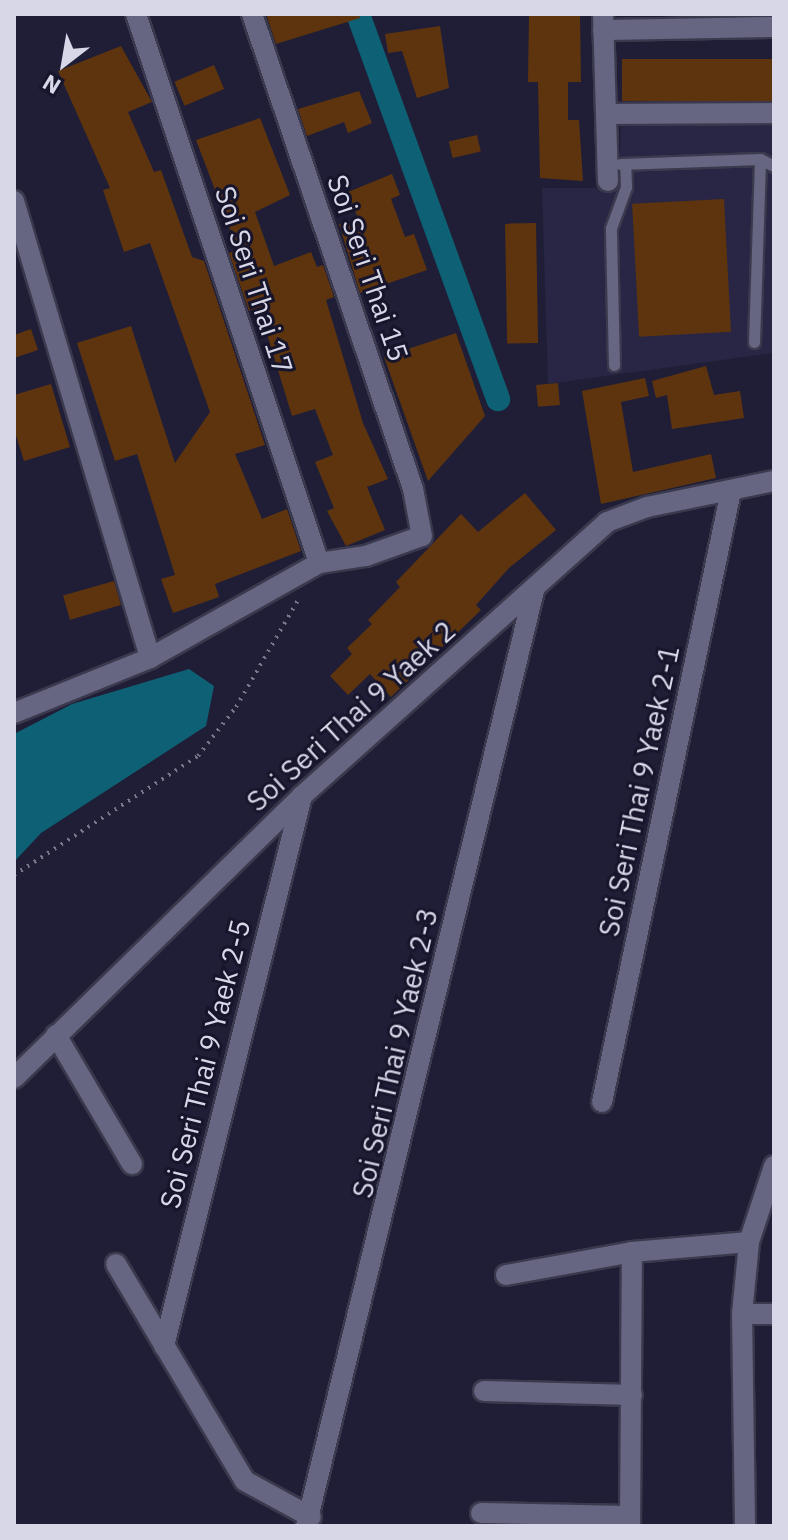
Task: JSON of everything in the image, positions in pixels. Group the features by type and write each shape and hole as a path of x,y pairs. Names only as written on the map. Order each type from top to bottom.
{"street":[{"name":"Soi Seri Thai 17","path":"136,14 319,563"},
{"name":"Soi Seri Thai 15","path":"252,14 423,526 418,540 319,563"},
{"path":"613,170 603,22 774,27"},
{"path":"608,114 774,113"},
{"path":"14,201 150,658"},
{"name":"Soi Seri Thai 9 Yaek 2","path":"14,1078 302,796 534,591 607,522 647,507 774,481"},
{"name":"Soi Seri Thai 9 Yaek 2-1","path":"602,1102 731,491"},
{"path":"14,713 150,658 319,563"},
{"name":"Soi Seri Thai 9 Yaek 2-3","path":"309,1521 534,591"},
{"name":"Soi Seri Thai 9 Yaek 2-5","path":"164,1346 302,796"},
{"path":"56,1035 132,1164"},
{"path":"745,1526 742,1314 749,1242 774,1166"},
{"path":"506,1275 632,1252 749,1242"},
{"path":"481,1513 630,1521 632,1252"},
{"path":"116,1264 245,1481 309,1521"},
{"path":"742,1314 774,1314"},
{"path":"484,1391 632,1395"}],"lane":[{"path":"613,170 760,159 774,166"},
{"path":"754,342 760,159"},
{"path":"613,170 626,187 611,228 614,365"}],"path":[{"path":"14,875 198,756 236,707 319,563"}],"shaded area":[{"path":"621,122 774,122 774,353 548,384 542,188 619,188"}],"water":[{"path":"189,669 214,686 206,726 41,833 14,862 14,734 72,704"}],"building":[{"path":"266,14 359,14 360,18 276,44"},
{"path":"529,14 580,14 581,82 568,82 568,120 579,120 583,181 540,178 538,82 528,82"},
{"path":"440,26 449,88 417,98 402,51 388,53 385,34"},
{"path":"121,46 152,102 128,112 154,172 161,170 192,257 204,261 265,445 235,454 262,519 287,509 301,551 215,584 219,597 173,613 161,579 175,575 137,454 115,461 77,343 131,326 175,463 210,412 150,243 124,252 103,190 110,188 58,71"},
{"path":"622,59 774,59 774,101 622,101"},
{"path":"214,65 224,89 185,106 174,82"},
{"path":"359,91 372,123 348,133 344,122 307,136 298,109"},
{"path":"260,118 290,195 255,212 274,266 311,252 317,267 323,265 334,297 326,300 363,423 388,479 367,487 385,530 346,546 327,511 334,508 315,462 333,455 315,409 292,416 259,308 249,311 229,253 238,250 196,140"},
{"path":"477,135 481,152 453,158 449,142"},
{"path":"392,174 400,195 391,199 405,237 414,234 427,270 360,293 339,224 358,218 348,192"},
{"path":"724,199 731,332 639,337 632,204"},
{"path":"536,223 538,343 507,344 505,224"},
{"path":"31,329 38,350 14,358 14,335"},
{"path":"456,333 485,416 428,481 384,357"},
{"path":"706,366 714,395 740,391 744,418 672,429 667,395 656,398 652,381"},
{"path":"645,378 649,396 621,402 633,472 711,454 716,478 601,504 582,391"},
{"path":"558,383 560,405 538,407 536,385"},
{"path":"51,384 70,447 24,461 14,429 14,395"},
{"path":"525,493 556,530 509,568 476,605 481,610 391,697 370,674 348,695 330,676 352,654 347,648 372,624 368,620 400,587 396,582 461,514 478,532"},
{"path":"114,581 121,605 70,620 63,596"}],"waterway":[{"path":"358,14 498,399"}]}
